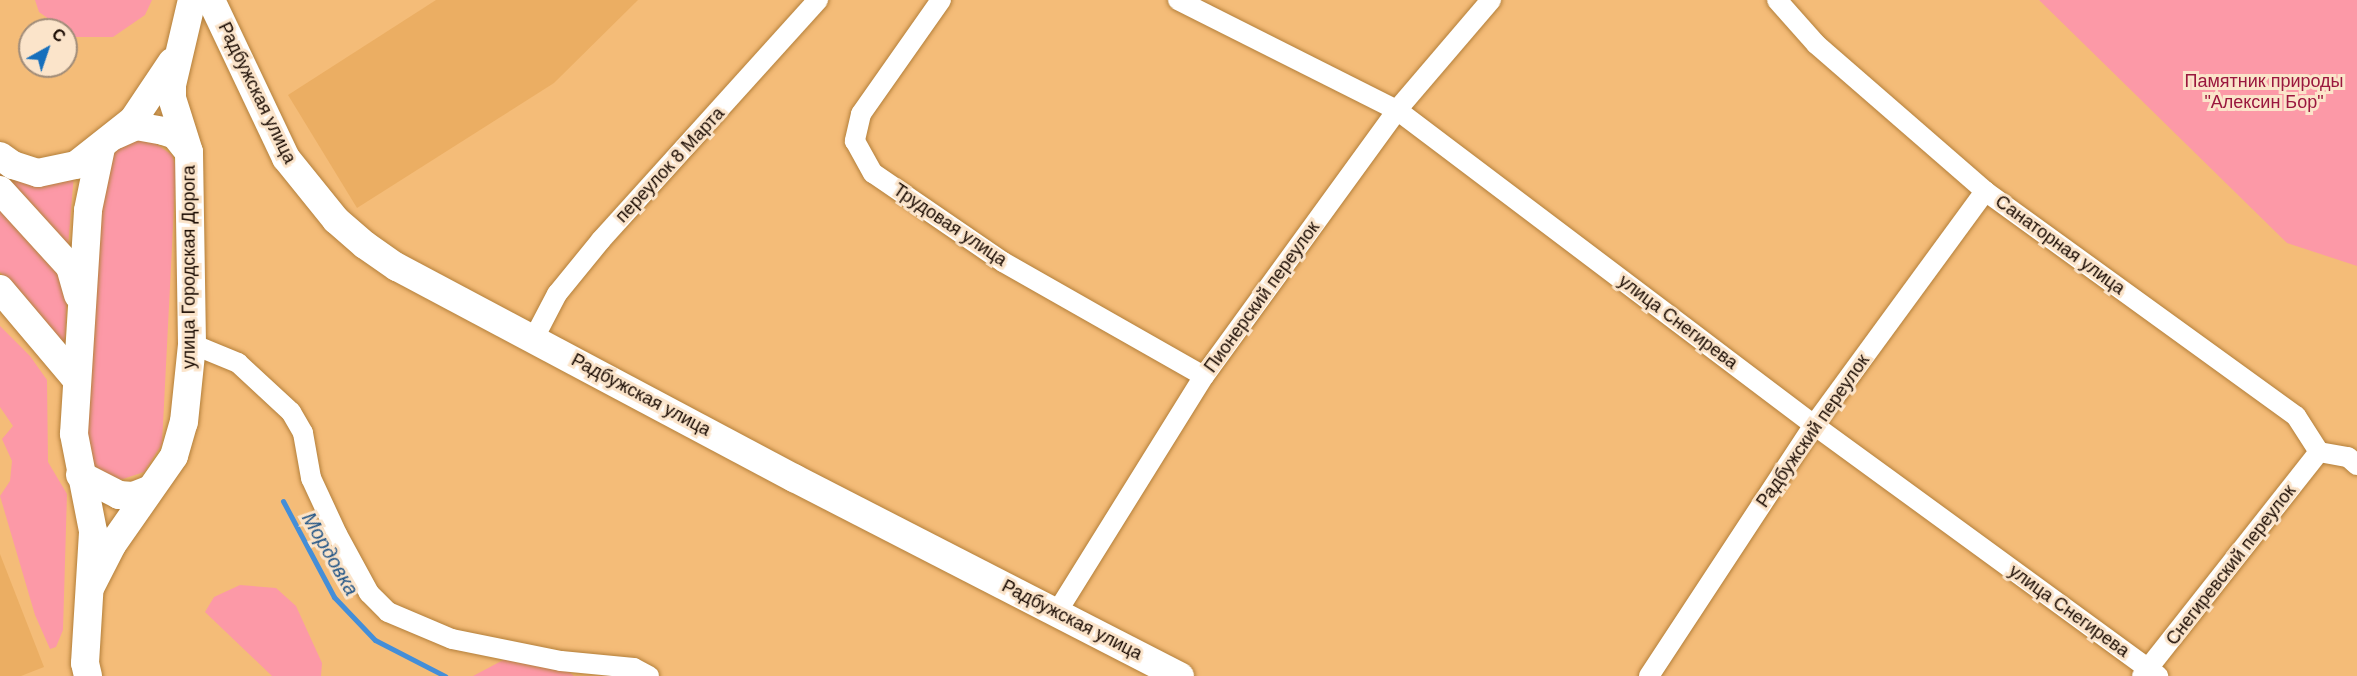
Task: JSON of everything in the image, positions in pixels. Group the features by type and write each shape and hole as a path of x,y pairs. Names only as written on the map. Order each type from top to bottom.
{"main road":[{"name":"улица Городская Дорога","path":"90,588 112,545 174,456 184,422 192,344 189,152 172,98 192,0"},
{"name":"Радбужская улица","path":"211,0 286,158 336,220 397,267 794,478 1180,676"},
{"name":"улица Городская Дорога","path":"86,672 93,531 80,475 74,434 88,210 111,139 147,102 181,48"},
{"name":"улица Городская Дорога","path":"0,156 38,173 76,165 111,139 136,126 175,135 189,152"},
{"name":"улица Городская Дорога","path":"0,190 70,267 81,303"},
{"path":"0,289 77,380"},
{"path":"80,475 119,495 133,496 149,490"}],"street":[{"name":"переулок 8 Марта","path":"534,338 557,294 601,240 818,0"},
{"name":"Трудовая улица","path":"940,0 861,114 855,141 873,173 1003,262 1204,376"},
{"name":"улица Снегирева","path":"1178,0 1397,110 1814,425 2150,674"},
{"name":"Пионерский переулок","path":"1057,612 1204,376 1397,110 1491,0"},
{"name":"Санаторная улица","path":"1777,0 1816,44 1985,191 2296,416 2319,452"},
{"name":"Радбужский переулок","path":"1649,676 1814,425 1985,191"},
{"path":"192,344 238,363 291,412 303,434 311,478 337,534 369,593 388,612 452,639 561,661 634,668 649,676"},
{"path":"2319,452 2348,457 2357,465"},
{"name":"Снегиревский переулок","path":"2150,674 2319,452"}],"shaded area":[{"path":"436,0 638,0 554,83 357,208 288,95"},
{"path":"0,554 44,667 21,676 0,676"}],"green space":[{"path":"35,0 152,0 145,15 113,37 78,37 78,18 47,18 39,12"},
{"name":"Памятник природы \"Алексин Бор\"","path":"2039,0 2357,0 2357,266 2287,243"},
{"path":"149,139 172,155 176,168 162,444 144,472 120,480 95,469 84,433 103,169 113,152 128,141"},
{"path":"0,172 74,174 68,247 0,179"},
{"path":"0,204 51,257 67,292 65,345 0,272"},
{"path":"0,326 30,356 47,380 48,462 67,494 63,630 56,647 50,649 35,615 0,496 10,481 12,461 2,439 13,426 0,407"},
{"path":"240,585 276,588 296,606 322,663 321,676 272,676 205,612 214,597"},
{"path":"509,657 563,667 574,676 473,676"}],"waterway":[{"name":"Мордовка","path":"283,501 334,597 375,640 445,676"}]}
